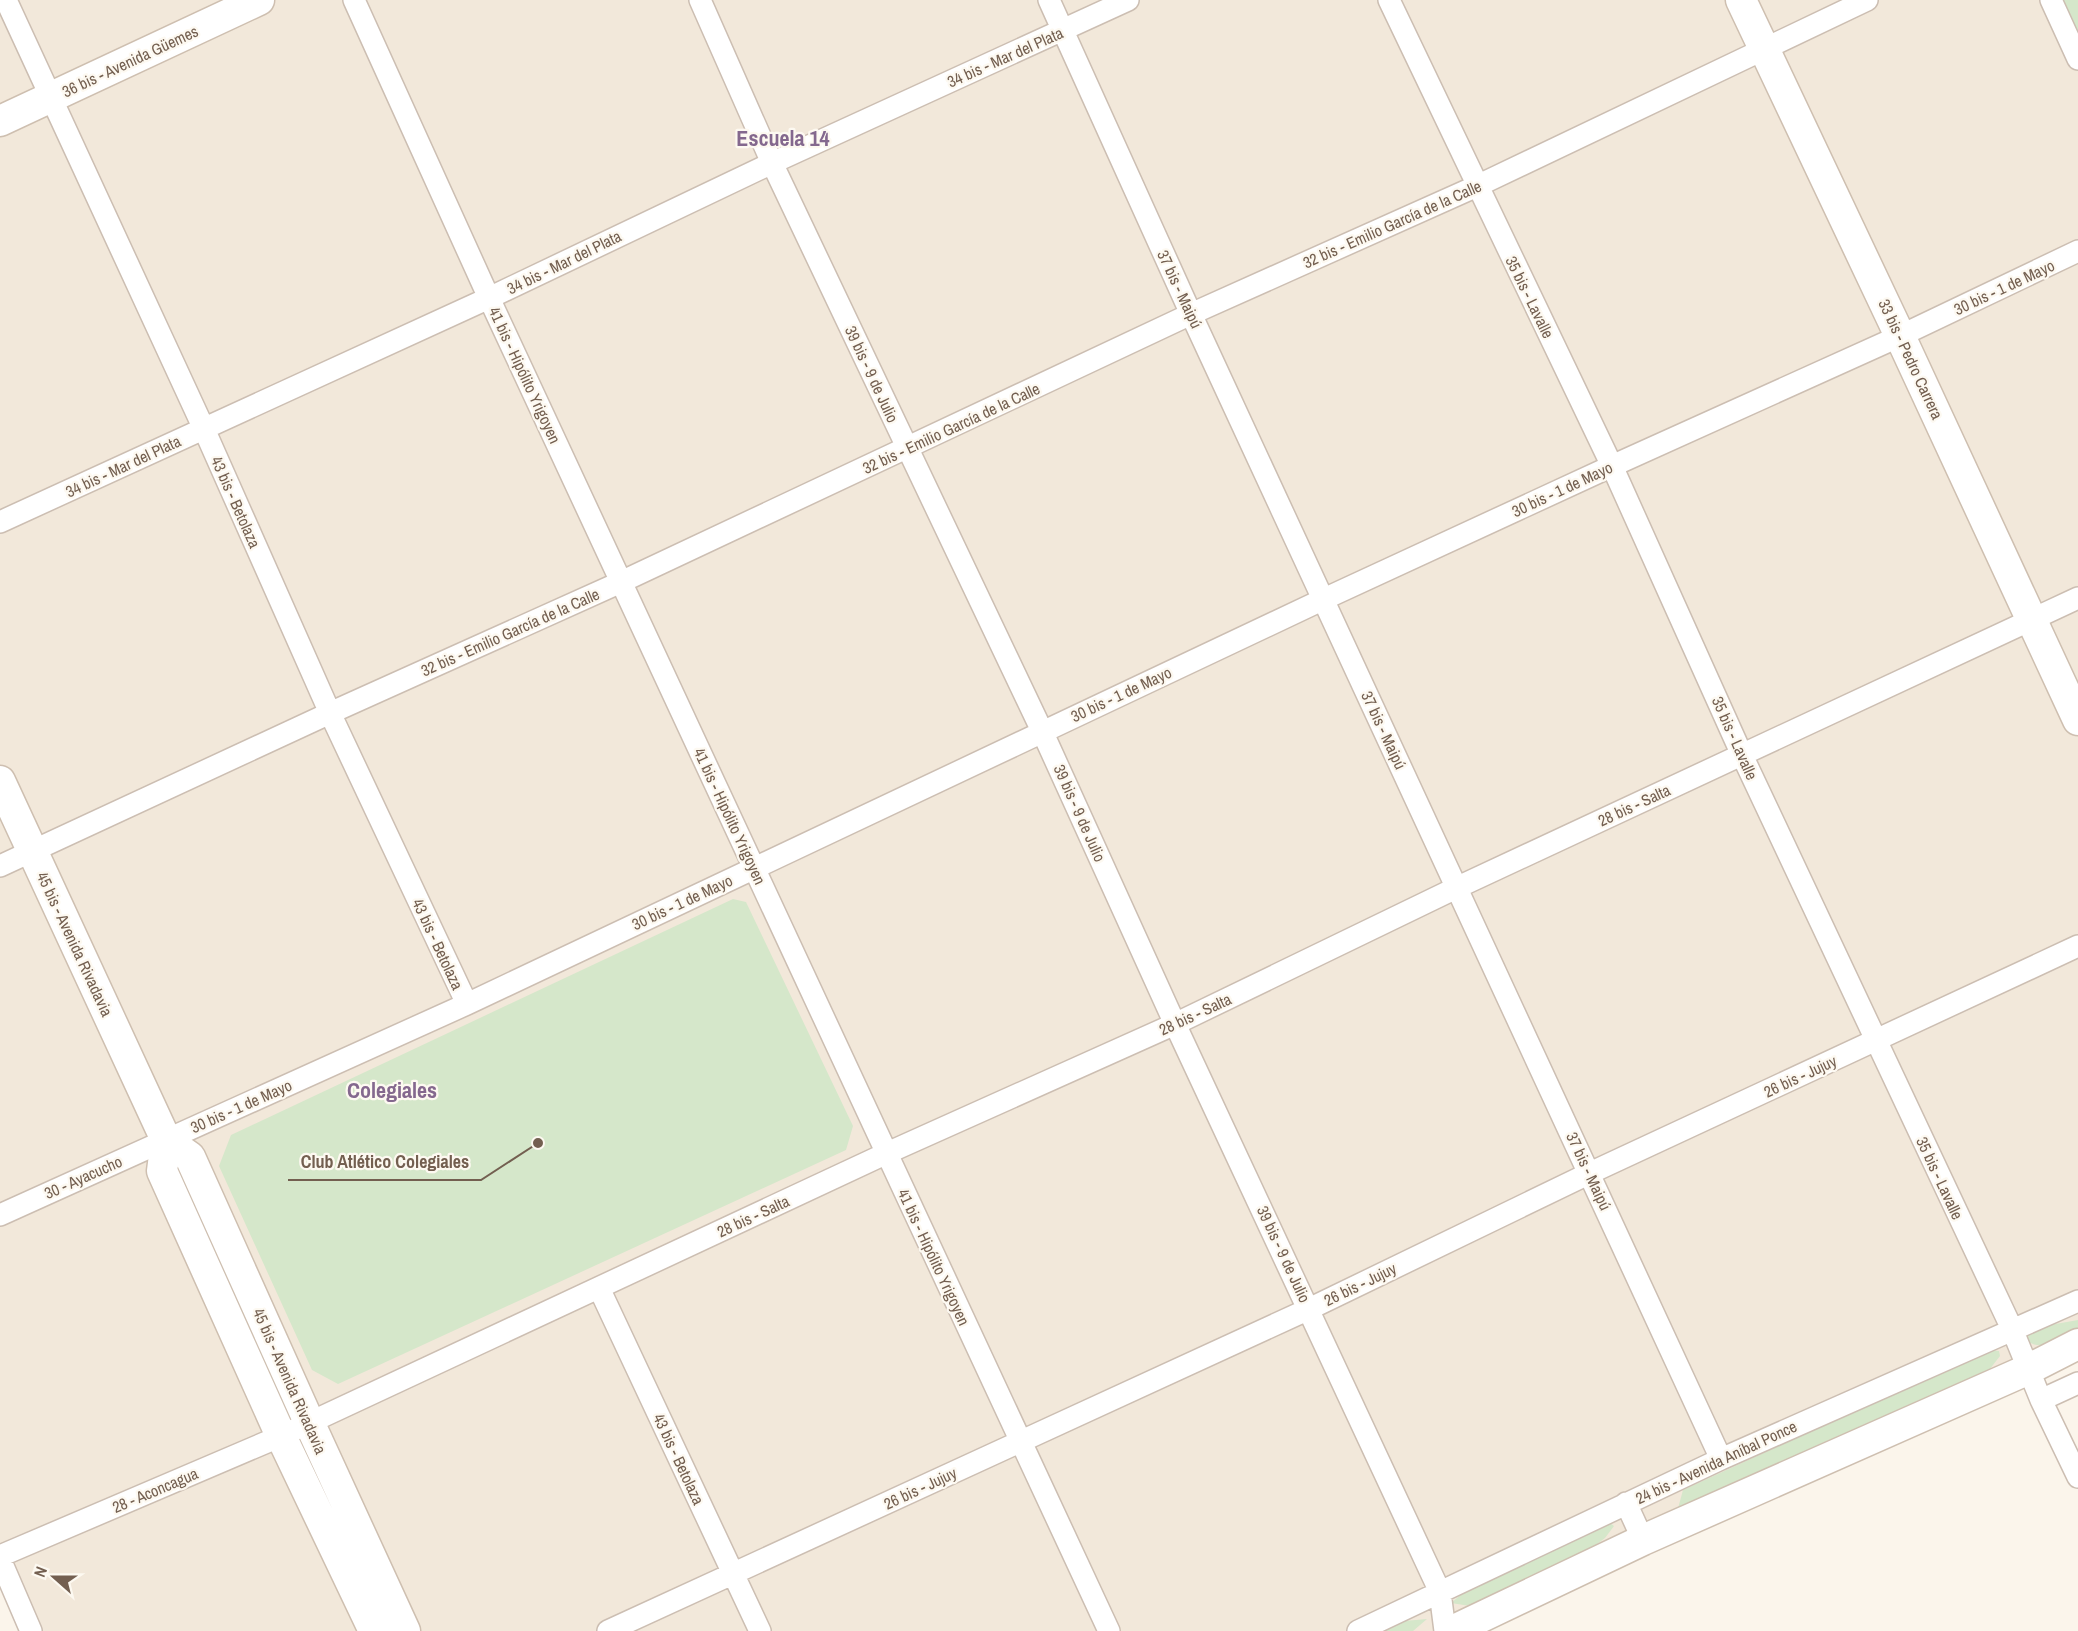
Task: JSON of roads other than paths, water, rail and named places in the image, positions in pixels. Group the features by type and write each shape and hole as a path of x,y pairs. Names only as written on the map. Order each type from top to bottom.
{"main road":[{"name":"36 bis - Avenida Güemes","path":"0,121 259,0"},
{"name":"33 bis - Pedro Carrera","path":"1741,0 2078,720"},
{"name":"45 bis - Avenida Rivadavia","path":"0,781 166,1140 190,1157 405,1631"},
{"name":"45 bis - Avenida Rivadavia","path":"166,1140 162,1171 281,1436 374,1631"},
{"path":"1452,1631 1643,1540 2029,1369 2078,1344"}],"street":[{"name":"43 bis - Betolaza","path":"6,0 204,429 330,713 467,1004"},
{"name":"41 bis - Hipólito Yrigoyen","path":"354,0 489,298 885,1154 1109,1631"},
{"name":"39 bis - 9 de Julio","path":"699,0 772,163 1042,731 1175,1024 1440,1592 1445,1631"},
{"name":"37 bis - Maipú","path":"1048,0 1721,1459"},
{"name":"34 bis - Mar del Plata","path":"0,522 489,298 772,163 1128,0"},
{"name":"35 bis - Lavalle","path":"1389,0 1612,466 1742,756 2012,1329 2041,1400 2078,1477"},
{"name":"32 bis - Emilio García de la Calle","path":"0,866 908,449 1191,314 1477,186 1867,0"},
{"path":"2051,0 2078,59"},
{"name":"30 bis - 1 de Mayo","path":"166,1140 467,1004 1324,599 1900,336 2078,251"},
{"name":"28 bis - Salta","path":"309,1422 885,1154 1175,1024 1456,888 2078,598"},
{"name":"26 bis - Jujuy","path":"608,1631 1309,1309 1590,1173 2078,946"},
{"name":"30 - Ayacucho","path":"0,1215 166,1140"},
{"name":"43 bis - Betolaza","path":"599,1288 760,1631"},
{"name":"24 bis - Avenida Aníbal Ponce","path":"1358,1631 1721,1459 2078,1300"},
{"path":"2041,1400 2078,1383"},
{"name":"28 - Aconcagua","path":"0,1558 309,1422"},
{"path":"1626,1503 1643,1540"},
{"path":"0,1558 32,1631"}],"place":[{"name":"Club Atlético Colegiales","path":"538,1143"}],"district":[{"name":"Escuela 14","path":"783,138"},
{"name":"Colegiales","path":"392,1090"}]}
